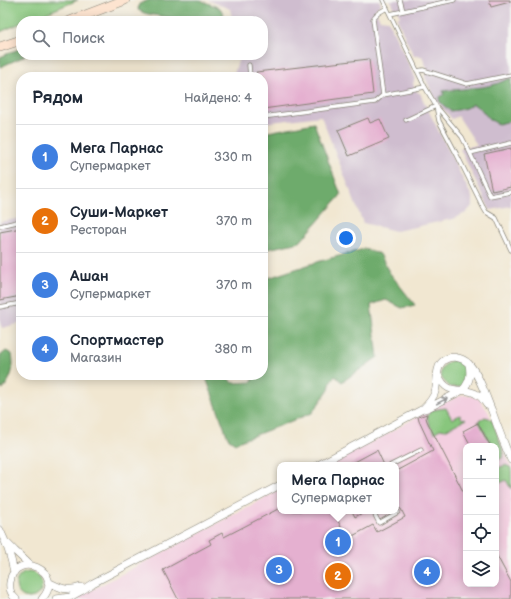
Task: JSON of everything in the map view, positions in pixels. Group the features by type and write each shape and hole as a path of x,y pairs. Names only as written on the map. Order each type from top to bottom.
{"main road":[{"path":"83,16 125,0"},
{"path":"0,48 16,42"}],"street":[{"path":"421,410 431,400 435,392 438,368 442,362 447,358 453,357 465,360 474,370 486,395 511,460"},
{"path":"324,462 421,410 428,408 463,390 467,386 470,378 469,364"},
{"path":"438,374 444,385 448,388 463,390 478,395 491,410"},
{"path":"48,582 62,589 71,590 93,583 277,487"},
{"path":"0,530 6,541 14,572"},
{"path":"6,541 30,565"},
{"path":"16,599 10,591 10,578 18,568 30,565 42,570 46,576 48,588 45,597"},
{"path":"56,599 69,598 93,583"},
{"path":"7,599 10,591"}],"lane":[{"path":"383,0 425,87 436,106 462,137 490,196 511,192"},
{"path":"400,0 403,11"},
{"path":"390,14 454,0"},
{"path":"383,95 373,19 374,16 388,8"},
{"path":"249,65 250,72"},
{"path":"417,70 423,70 467,84 511,75"},
{"path":"268,116 375,102 383,95 425,87"},
{"path":"406,120 436,106"},
{"path":"436,106 439,121 483,207 486,212 496,218 511,250"},
{"path":"470,153 511,143"},
{"path":"0,226 16,222"},
{"path":"0,308 16,304"},
{"path":"397,462 421,450"},
{"path":"374,514 379,523 395,514"}],"shaded area":[{"path":"208,0 379,0 381,4 375,10 380,19 388,20 415,78 413,84 417,92 420,93 472,197 472,206 466,213 452,219 396,231 363,223 321,116 268,122 268,72 235,72 238,60 268,60 268,16 232,16 230,9"},
{"path":"389,0 511,0 511,206 490,210 460,149 477,145 458,116 452,119 436,101 425,77 427,68 422,56 414,56 397,18 400,17 397,8 394,9 392,2"},
{"path":"16,219 16,324 2,328 0,323 0,222"},
{"path":"463,395 472,396 479,399 488,411 511,467 511,599 75,599 277,492 277,514 399,514 399,462 334,462 436,406"}],"green space":[{"path":"0,0 78,0 39,16 16,16 16,25 0,32"},
{"path":"149,0 200,0 220,8 224,15 158,16 138,10 139,4"},
{"path":"16,50 16,60 0,67 0,57"},
{"path":"511,78 511,121 498,124 489,119 481,109 473,104 462,109 450,111 440,102 439,98 444,94 443,91 483,87"},
{"path":"314,123 341,195 300,242 268,249 268,132"},
{"path":"364,249 380,254 389,272 415,305 402,308 386,300 371,305 378,357 342,382 335,376 331,381 329,389 312,413 235,443 228,438 207,380 230,380 232,383 252,382 253,380 268,380 268,278"},
{"path":"6,351 12,354 13,369 3,389 0,388 0,356"},
{"path":"453,360 464,364 468,371 468,375 460,387 450,387 441,376 442,368 448,362"},
{"path":"446,408 452,419 460,415 462,419 466,419 445,430 440,429 434,433 428,421 429,413 431,410"},
{"path":"485,417 492,420 504,453 503,457 499,460 499,443 490,443 479,422 477,422"},
{"path":"505,465 510,467 511,489 506,480 499,484 499,468"},
{"path":"29,572 38,576 42,585 38,594 29,598 20,594 16,585 20,576"}],"building":[{"path":"489,0 510,0 510,2 491,7"},
{"path":"369,59 373,94 268,108 268,72 256,72"},
{"path":"368,118 370,123 380,119 389,139 349,156 338,130"},
{"path":"511,148 511,187 492,191 484,154"},
{"path":"16,229 16,297 0,300 0,232"},
{"path":"427,414 427,421 463,491 463,587 499,587 499,560 511,582 511,599 178,599 163,570 211,544 209,540 222,533 224,537 277,510 277,514 334,514 347,539 373,525 377,532 405,517 401,509 399,508 399,469 433,451 418,417"},
{"path":"478,423 489,443 469,443 463,431"},
{"path":"377,450 383,462 355,462"},
{"path":"354,514 360,514 355,517"}],"place":[{"name":"Мега Парнас","path":"338,542"},
{"name":"Ашан","path":"279,570"},
{"name":"Спортмастер","path":"427,572"},
{"name":"Суши-Маркет","path":"338,576"}]}
